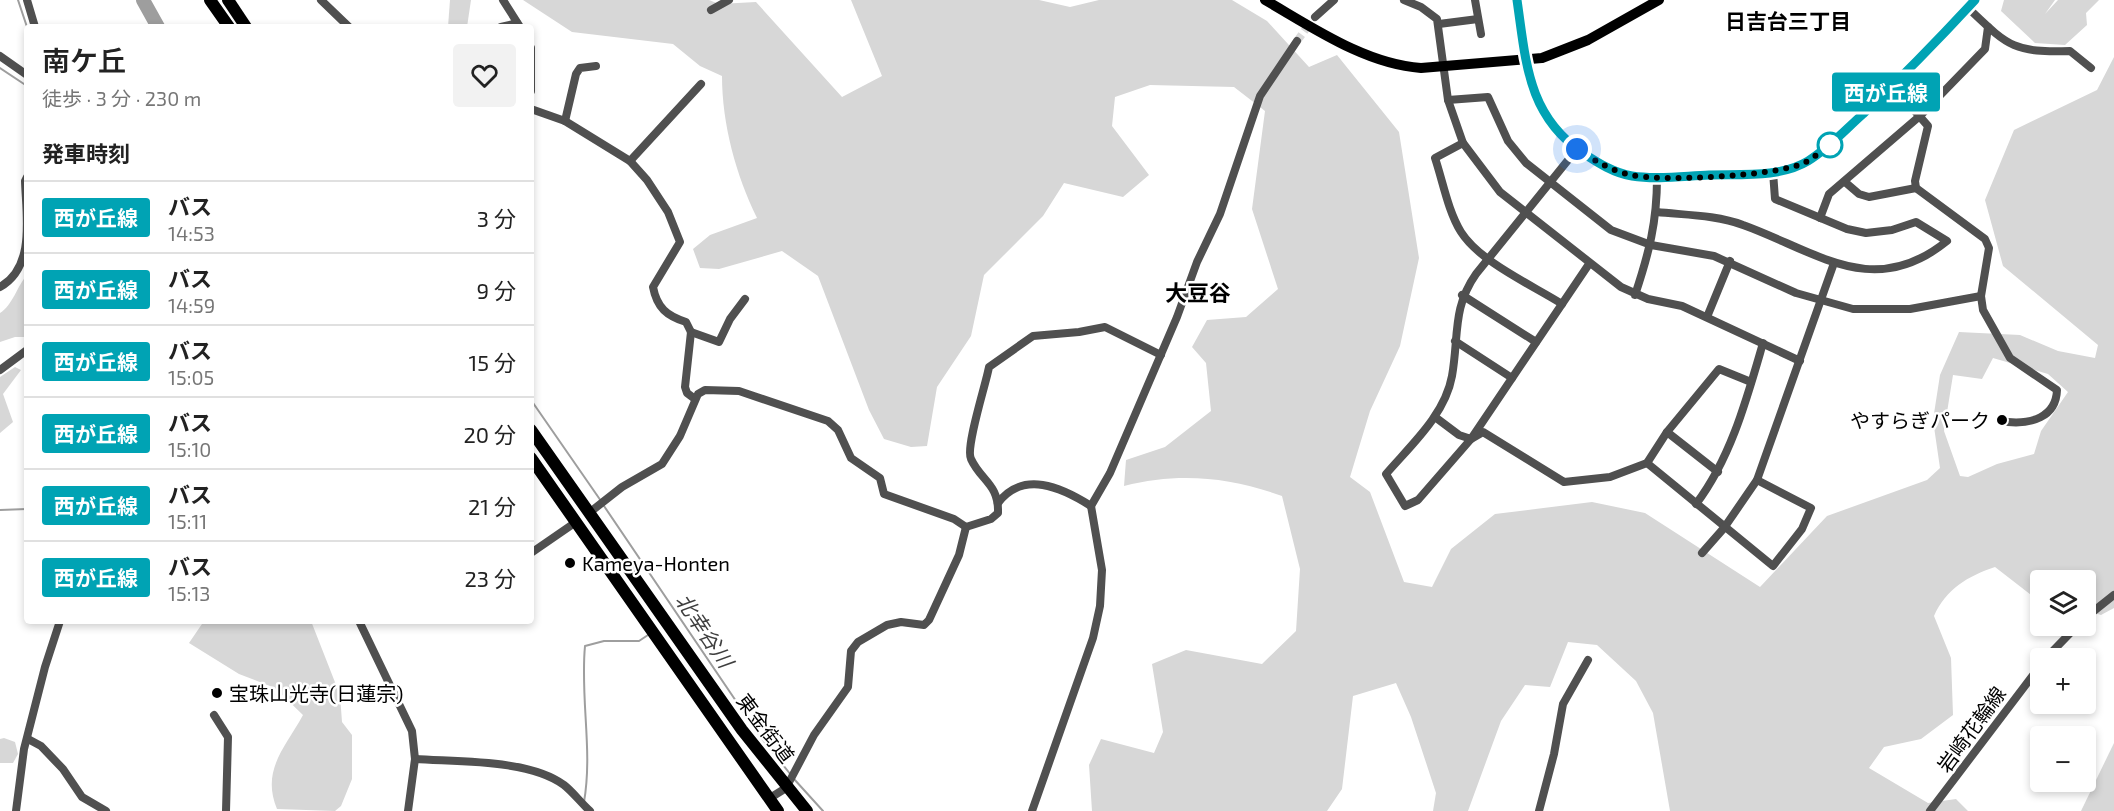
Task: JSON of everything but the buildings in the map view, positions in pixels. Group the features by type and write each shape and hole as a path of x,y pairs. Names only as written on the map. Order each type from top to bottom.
{"highway":[{"path":"210,0 226,24"},
{"path":"228,0 244,24"},
{"name":"東金街道","path":"534,434 742,730 786,788 807,811"},
{"name":"東金街道","path":"534,462 778,811"},
{"path":"576,522 589,513"}],"main road":[{"path":"1265,0 1326,35 1377,58 1404,67 1442,67 1542,58 1588,40 1659,0"}],"street":[{"path":"27,0 34,24"},
{"path":"321,0 346,24"},
{"path":"503,0 518,24"},
{"path":"711,10 729,0"},
{"path":"1315,17 1334,0"},
{"path":"1404,0 1421,7 1437,19 1442,67 1449,100 1463,142 1500,192 1589,264 1635,295 1682,306 1800,361"},
{"path":"1475,0 1481,34"},
{"path":"1517,0 1526,61 1539,105 1548,120 1577,149 1611,169 1629,175 1657,178 1773,172 1806,162 1893,86 1975,0"},
{"path":"1968,8 2004,42 2037,52 2070,51 2091,68"},
{"path":"1439,24 1478,19"},
{"path":"1820,218 1829,194 1921,116 1985,49 1988,27"},
{"path":"1032,811 1093,638 1100,606 1102,570 1090,506 1110,473 1161,355 1197,262 1220,214 1260,96 1297,41"},
{"path":"0,57 24,73"},
{"path":"565,121 576,74 580,68 596,66"},
{"path":"630,161 701,84"},
{"path":"1893,86 1928,126 1915,181 1916,188 1985,238 1989,248 1981,296 1983,310 2010,358 2057,390 2056,399 2043,415 2030,424 2008,422"},
{"path":"1449,100 1488,97 1508,141 1526,163 1611,230 1651,245 1730,261 1820,302 1878,311 1960,302 1981,296"},
{"path":"534,110 565,121 630,161 647,180 668,212 680,242 653,287 656,302 674,318 686,322 691,332 685,387 687,393 695,399"},
{"path":"1463,142 1435,158 1460,231 1471,244 1489,258 1562,304"},
{"path":"1577,149 1525,212 1462,295 1452,375 1446,396 1435,417 1386,474 1405,506 1418,500 1471,439 1589,264"},
{"path":"1657,212 1741,224 1834,263 1863,270 1893,268 1924,257 1947,241 1916,222 1892,230 1866,233 1846,229 1775,199 1773,172"},
{"path":"1635,295 1651,245 1657,212 1657,178"},
{"path":"1845,182 1859,194 1869,197 1916,188"},
{"path":"0,287 18,269 24,253"},
{"path":"1707,317 1730,261"},
{"path":"1702,553 1724,528 1757,480 1834,263"},
{"path":"1462,295 1536,342"},
{"path":"691,332 719,342 730,319 745,299"},
{"path":"966,527 996,517 998,503 992,486 970,459 969,444 989,367 1033,336 1106,327 1161,355"},
{"path":"1455,341 1512,378"},
{"path":"1696,504 1718,472 1751,382 1762,343"},
{"path":"0,370 24,352"},
{"path":"1435,417 1459,435 1471,439 1483,432 1564,482 1610,477 1647,463 1667,432 1719,369 1751,382"},
{"path":"589,513 622,488 662,464 680,436 695,399 705,390 739,391 828,422 838,430 851,459 880,478 884,494 954,519 966,527"},
{"path":"1667,432 1718,472"},
{"path":"1647,463 1773,566 1802,529 1811,508 1757,480"},
{"path":"998,503 1011,489 1041,484 1051,485 1090,506"},
{"path":"534,551 576,522"},
{"path":"770,798 786,788 823,721 848,687 851,651 864,638 887,625 901,621 924,625 929,620 959,555 966,527"},
{"path":"2096,609 2114,595"},
{"path":"16,811 27,739 45,667 59,624"},
{"path":"360,624 394,698 410,725 415,759 408,811"},
{"path":"2056,648 2067,636"},
{"path":"1539,811 1554,754 1563,704 1588,660"},
{"name":"岩崎花輪線","path":"1930,811 2030,679"},
{"path":"213,715 228,737 226,811"},
{"path":"27,739 41,746 63,769 82,797 106,811"},
{"path":"415,759 538,772 564,785 590,811"}],"shaded area":[{"path":"450,0 471,0 467,24 448,24"},
{"path":"523,0 709,0 719,4 756,2 842,97 882,76 851,0 1039,0 1070,7 1099,0 1232,0 1267,21 1309,67 1337,55 1399,132 1419,258 1400,346 1370,411 1350,477 1370,492 1404,582 1432,587 1451,549 1495,514 1592,502 1645,513 1760,587 1827,516 1927,480 1940,468 1933,420 1940,375 1959,332 2020,335 2058,351 2095,358 2098,345 2003,266 1985,200 2014,130 2097,90 2114,57 2114,608 2101,615 2096,613 2096,570 2030,570 2030,594 1995,567 1967,579 1945,598 1934,616 1951,658 1953,715 1921,739 1884,747 1869,768 1928,803 1956,799 1968,811 1670,811 1653,713 1636,681 1597,645 1568,642 1550,687 1525,685 1501,721 1468,811 1433,811 1436,793 1411,717 1396,683 1353,696 1342,789 1327,811 1092,811 1089,765 1101,739 1154,753 1163,732 1152,664 1186,650 1262,664 1296,631 1300,569 1282,496 1243,484 1204,479 1164,479 1124,486 1126,460 1165,447 1211,411 1206,363 1192,347 1207,320 1246,317 1278,289 1252,209 1265,111 1234,87 1150,85 1115,97 1112,126 1149,175 1123,197 1064,183 1043,216 984,275 971,336 937,387 927,446 911,447 884,439 869,410 818,276 782,251 719,269 700,268 693,249 710,235 757,218 749,202 732,149 725,112 722,76 700,66 673,44 572,32","holes":["1993,358 2048,374 2068,392 2041,431 2034,454 1997,464 1968,477 1960,476 1944,431 1953,375 1982,379"]},
{"path":"2004,0 2055,0 2045,14 2058,0 2099,0 2086,13 2087,25 2065,45 2035,43 2001,11"},
{"path":"24,279 24,337 15,337 0,342 0,313 8,305"},
{"path":"15,367 21,370 3,394 13,422 0,433 0,377"},
{"path":"202,624 312,624 340,695 342,722 352,735 352,779 341,806 335,811 277,809 273,795 273,771 303,715 275,688 239,674 189,643"},
{"path":"0,739 15,742 18,754 13,763 0,763"},
{"path":"2114,743 2114,811 2081,811 2090,792 2096,792 2096,780"}],"waterway":[{"path":"18,0 26,24"},
{"path":"143,0 156,24"},
{"path":"0,68 24,84"},
{"name":"北幸谷川","path":"534,404 601,501"},
{"name":"北幸谷川","path":"604,506 759,735 791,775"},
{"path":"0,510 24,509"},
{"path":"584,802 587,763 585,646 604,641 639,641 648,635"},
{"name":"北幸谷川","path":"794,779 823,811"}],"tunnel":[{"path":"1297,41 1311,22"}],"bus line":[{"name":"西が丘線","path":"1517,0 1529,75 1539,105 1548,120 1577,149 1594,160 1629,175 1657,178 1773,172 1806,162 1830,144 1893,86 1975,0"}],"place":[{"name":"やすらぎパーク","path":"2002,420"},
{"name":"Kameya-Honten","path":"570,563"},
{"name":"宝珠山光寺(日蓮宗)","path":"217,693"}],"district":[{"name":"日吉台三丁目","path":"1788,20"},
{"name":"大豆谷","path":"1198,292"}],"route":[{"path":"1577,149 1611,169 1629,175 1657,178 1773,172 1806,162 1830,145"}]}
